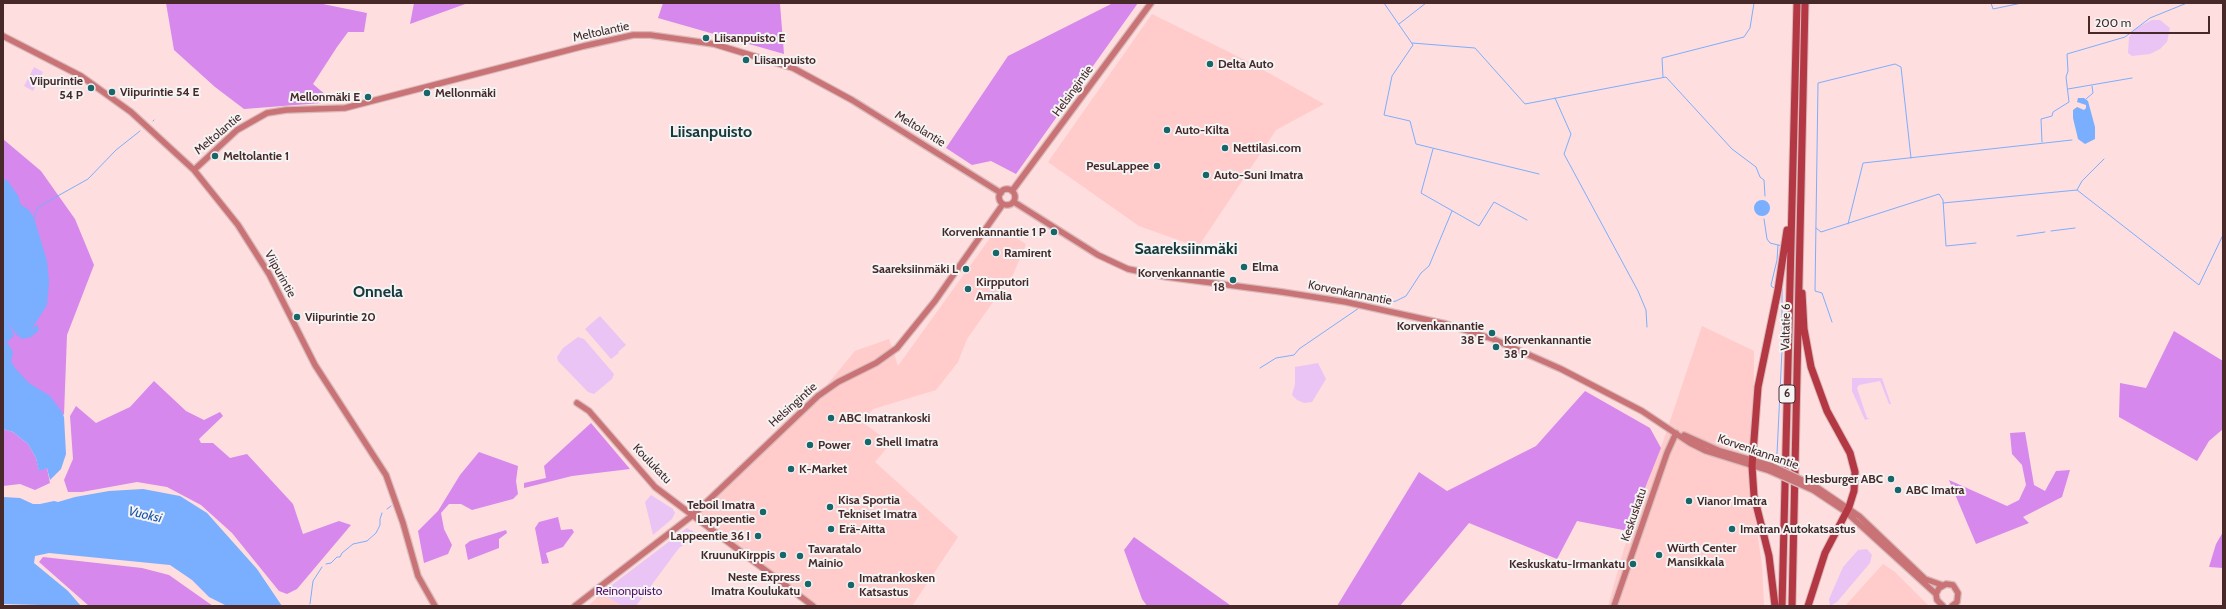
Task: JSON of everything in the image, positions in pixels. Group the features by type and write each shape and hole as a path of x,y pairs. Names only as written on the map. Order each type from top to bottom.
{"highway":[{"name":"6","path":"1797,3 1800,49"},
{"name":"6","path":"1800,49 1805,3"},
{"name":"Valtatie 6","path":"1782,606 1792,182 1800,49"},
{"name":"Valtatie 6","path":"1792,606 1799,241 1800,49"},
{"path":"1775,606 1769,556 1754,496 1752,463 1758,387 1782,266 1792,182"},
{"path":"1799,241 1804,329 1811,367 1827,411 1850,453 1855,472 1854,491 1847,510 1833,536 1822,562 1808,606"}],"main road":[{"name":"Helsingintie","path":"1012,191 1151,3"},
{"name":"Meltolantie","path":"194,170 237,130 267,113 286,110 330,110 351,107 584,46 633,36 650,35 712,44 793,68 852,100 1001,193"},
{"name":"Viipurintie","path":"3,36 81,76 107,94 153,131 194,170 249,241 269,274 315,365 340,407 377,459 392,489 418,576 435,606"},
{"path":"1006,189 1012,191 1015,196 1014,202 1009,206 1003,204 999,199 1001,193 1006,189"},
{"name":"Korvenkannantie","path":"1014,202 1098,255 1141,272 1346,302 1446,324 1493,339 1561,369 1642,411 1676,432 1720,451 1771,469 1814,488 1847,510 1926,579 1942,585 1950,584 1956,587 1958,599"},
{"name":"Helsingintie","path":"575,606 693,515 818,396 838,382 876,363 904,341 950,280 1003,204"},
{"name":"Koulukatu","path":"577,403 589,411 652,484 814,606"},
{"name":"Keskuskatu","path":"1614,606 1664,460 1676,432"},
{"name":"Korvenkannantie","path":"1847,510 1936,594 1937,600 1943,606"},
{"path":"1936,594 1942,585"},
{"path":"1952,606 1958,599"},
{"path":"1958,599 1960,606"}],"shaded area":[{"path":"166,3 318,3 367,13 364,32 348,32 313,84 334,102 244,109 215,87 174,50"},
{"path":"414,3 468,3 410,24"},
{"path":"663,3 780,4 784,54 658,18"},
{"path":"1113,3 1138,3 1016,174 991,161 972,165 946,148 1008,56"},
{"path":"1152,14 1249,62 1324,104 1276,130 1198,247 1139,226 1048,162"},
{"path":"3,139 41,171 75,219 94,265 67,335 64,415 14,373 5,339 6,317 13,329 3,181"},
{"path":"998,227 1026,244 1009,284 1000,292 967,339 958,362 936,390 873,409 862,422 891,443 875,462 958,537 912,606 810,606 699,513 806,410 855,351 889,339 898,366"},
{"path":"1702,326 1754,351 1753,503 1762,566 1764,606 1608,606 1629,531 1661,448"},
{"path":"2174,331 2223,361 2223,429 2209,441 2197,461 2119,417 2120,383 2146,388"},
{"path":"154,381 186,411 204,420 220,412 223,416 199,439 201,443 213,443 230,458 247,454 293,504 303,534 339,521 351,525 297,589 287,594 279,591 232,533 201,505 167,487 137,482 82,492 68,492 64,480 73,459 70,416 76,406 96,423 130,407"},
{"path":"1585,391 1650,428 1661,448 1628,531 1577,521 1557,559 1469,523 1400,606 1337,606 1419,472 1447,491 1536,446"},
{"path":"591,423 630,469 572,476 524,488 524,483 546,478 544,466"},
{"path":"3,429 13,432 28,444 36,458 39,470 47,468 50,483 35,490 20,484 3,486"},
{"path":"2025,432 2034,485 2045,491 2056,471 2070,470 2062,497 2023,517 2029,523 1976,544 1949,480 2007,506 2019,500 2026,485 2022,465 2012,454 2010,433"},
{"path":"479,452 518,466 516,481 518,494 513,499 472,510 461,504 449,504 441,513 444,529 452,545 448,554 424,563 418,531 438,511 460,475"},
{"path":"558,517 561,530 572,529 574,532 563,547 546,553 549,563 542,564 535,528 539,522"},
{"path":"506,530 507,533 499,539 499,548 468,560 465,545 470,541"},
{"path":"2223,532 2223,568 2209,567 2216,544"},
{"path":"1134,537 1232,606 1147,606 1142,599 1124,550"},
{"path":"43,557 142,568 169,575 213,606 89,606 39,562"},
{"path":"1883,564 1895,572 1929,606 1845,606"},
{"path":"604,591 604,595 622,606 588,606"}],"green space":[{"path":"2152,20 2160,20 2170,28 2167,42 2160,49 2150,54 2132,56 2128,53 2129,37 2136,28"},
{"path":"34,67 43,72 33,91 24,86"},
{"path":"600,316 626,345 611,359 585,329"},
{"path":"578,337 584,339 614,374 612,379 594,394 588,392 558,361 557,357 563,348"},
{"path":"1318,363 1326,379 1312,402 1304,403 1297,400 1292,395 1295,384 1295,367"},
{"path":"1852,378 1882,378 1891,404 1889,404 1880,381 1859,385 1857,388 1867,418 1870,418 1865,420 1852,391"},
{"path":"651,495 673,509 675,513 672,519 653,535 645,502"},
{"name":"Reinonpuisto","path":"687,528 699,535 679,548 636,606 622,606 604,595 604,591"},
{"path":"1867,549 1872,555 1870,563 1837,602 1830,606 1829,599 1843,567 1858,550"}],"water":[{"path":"2078,98 2084,98 2088,101 2095,127 2095,139 2085,144 2078,139 2073,118 2073,110 2077,107 2084,110 2086,108 2086,105 2077,102"},
{"path":"3,179 7,180 19,197 20,204 29,210 34,218 47,261 49,282 47,305 31,330 37,324 39,330 31,337 22,339 14,332 8,321 14,336 7,342 13,352 11,361 15,368 29,383 50,396 64,417 66,454 61,469 50,480 47,468 39,471 36,458 28,444 13,432 3,429"},
{"path":"1762,200 1769,205 1770,208 1765,215 1762,216 1755,211 1754,208 1759,201"},
{"name":"Vuoksi","path":"143,489 180,496 207,513 257,569 282,606 227,606 209,597 192,580 170,565 49,553 35,556 34,563 68,591 81,606 3,604 3,497 20,498 33,504 40,504 54,501 58,502 75,497 109,491"}],"waterway":[{"path":"1384,3 1413,45 1392,76 1384,115 1410,121 1416,144 1539,174"},
{"path":"1399,24 1426,3"},
{"path":"1663,77 1662,58 1744,37 1750,28 1754,3"},
{"path":"1991,3 1993,9 2022,3"},
{"path":"2042,142 2041,119 2052,116 2053,112 2069,102 2066,77 2068,71 2067,54 2125,37 2150,18 2187,3"},
{"path":"1412,43 1475,48 1525,104 1666,77 1732,149 1756,167 1760,177 1764,180 1765,196"},
{"path":"1832,322 1822,293 1815,291 1818,83 1895,64 1901,67 1911,158"},
{"path":"2068,89 2132,78"},
{"path":"2086,99 2093,93 2092,86"},
{"path":"1555,98 1571,134 1564,154 1638,291 1646,310 1647,327"},
{"path":"34,218 38,207 88,179 116,150 140,131"},
{"path":"1848,224 1863,163 2072,140"},
{"path":"1433,149 1421,193 1479,226 1494,202 1527,220"},
{"path":"2077,190 2082,181 2104,159"},
{"path":"1943,203 2077,190 2199,285 2223,235"},
{"path":"1816,228 1821,232 1939,194 1943,200 1946,246 1976,243"},
{"path":"1386,303 1396,301 1406,296 1421,273 1429,266 1452,211"},
{"path":"1764,219 1767,239 1770,243 1782,246"},
{"path":"2051,231 2075,228"},
{"path":"2017,236 2045,232"},
{"path":"1775,288 1771,285 1777,260 1778,245"},
{"path":"1777,454 1782,350 1782,288"},
{"path":"1260,368 1276,358 1294,355 1299,349 1359,308"},
{"path":"387,509 391,506"},
{"path":"326,564 331,563 337,557 340,557 342,553 353,544 367,541 376,533 380,525 382,513"},
{"path":"310,604 313,581 322,567"}],"place":[{"name":"Liisanpuisto E","path":"706,38"},
{"name":"Liisanpuisto","path":"746,60"},
{"name":"Delta Auto","path":"1210,64"},
{"name":"Viipurintie 54 P","path":"91,88"},
{"name":"Viipurintie 54 E","path":"112,92"},
{"name":"Mellonmäki","path":"427,93"},
{"name":"Mellonmäki E","path":"368,97"},
{"name":"Auto-Kilta","path":"1167,130"},
{"name":"Nettilasi.com","path":"1225,148"},
{"name":"Meltolantie 1","path":"215,156"},
{"name":"PesuLappee","path":"1157,166"},
{"name":"Auto-Suni Imatra","path":"1206,175"},
{"name":"Korvenkannantie 1 P","path":"1054,232"},
{"name":"Ramirent","path":"996,253"},
{"name":"Elma","path":"1244,267"},
{"name":"Saareksiinmäki L","path":"966,269"},
{"name":"Korvenkannantie 18","path":"1233,280"},
{"name":"Kirpputori Amalia","path":"968,289"},
{"name":"Viipurintie 20","path":"297,317"},
{"name":"Korvenkannantie 38 E","path":"1492,333"},
{"name":"Korvenkannantie 38 P","path":"1496,347"},
{"name":"ABC Imatrankoski","path":"831,418"},
{"name":"Shell Imatra","path":"868,442"},
{"name":"Power","path":"810,445"},
{"name":"K-Market","path":"791,469"},
{"name":"Hesburger ABC","path":"1891,479"},
{"name":"ABC Imatra","path":"1898,490"},
{"name":"Vianor Imatra","path":"1689,501"},
{"name":"Kisa Sportia Tekniset Imatra","path":"830,507"},
{"name":"Teboil Imatra Lappeentie","path":"763,512"},
{"name":"Erä-Aitta","path":"831,529"},
{"name":"Imatran Autokatsastus","path":"1732,529"},
{"name":"Lappeentie 36 I","path":"758,536"},
{"name":"KruunuKirppis","path":"783,555"},
{"name":"Würth Center Mansikkala","path":"1659,555"},
{"name":"Tavaratalo Mainio","path":"800,556"},
{"name":"Keskuskatu-Irmankatu","path":"1633,564"},
{"name":"Neste Express Imatra Koulukatu","path":"808,584"},
{"name":"Imatrankosken Katsastus","path":"851,585"}],"district":[{"name":"Liisanpuisto","path":"711,132"},
{"name":"Saareksiinmäki","path":"1186,249"},
{"name":"Onnela","path":"378,292"}]}
